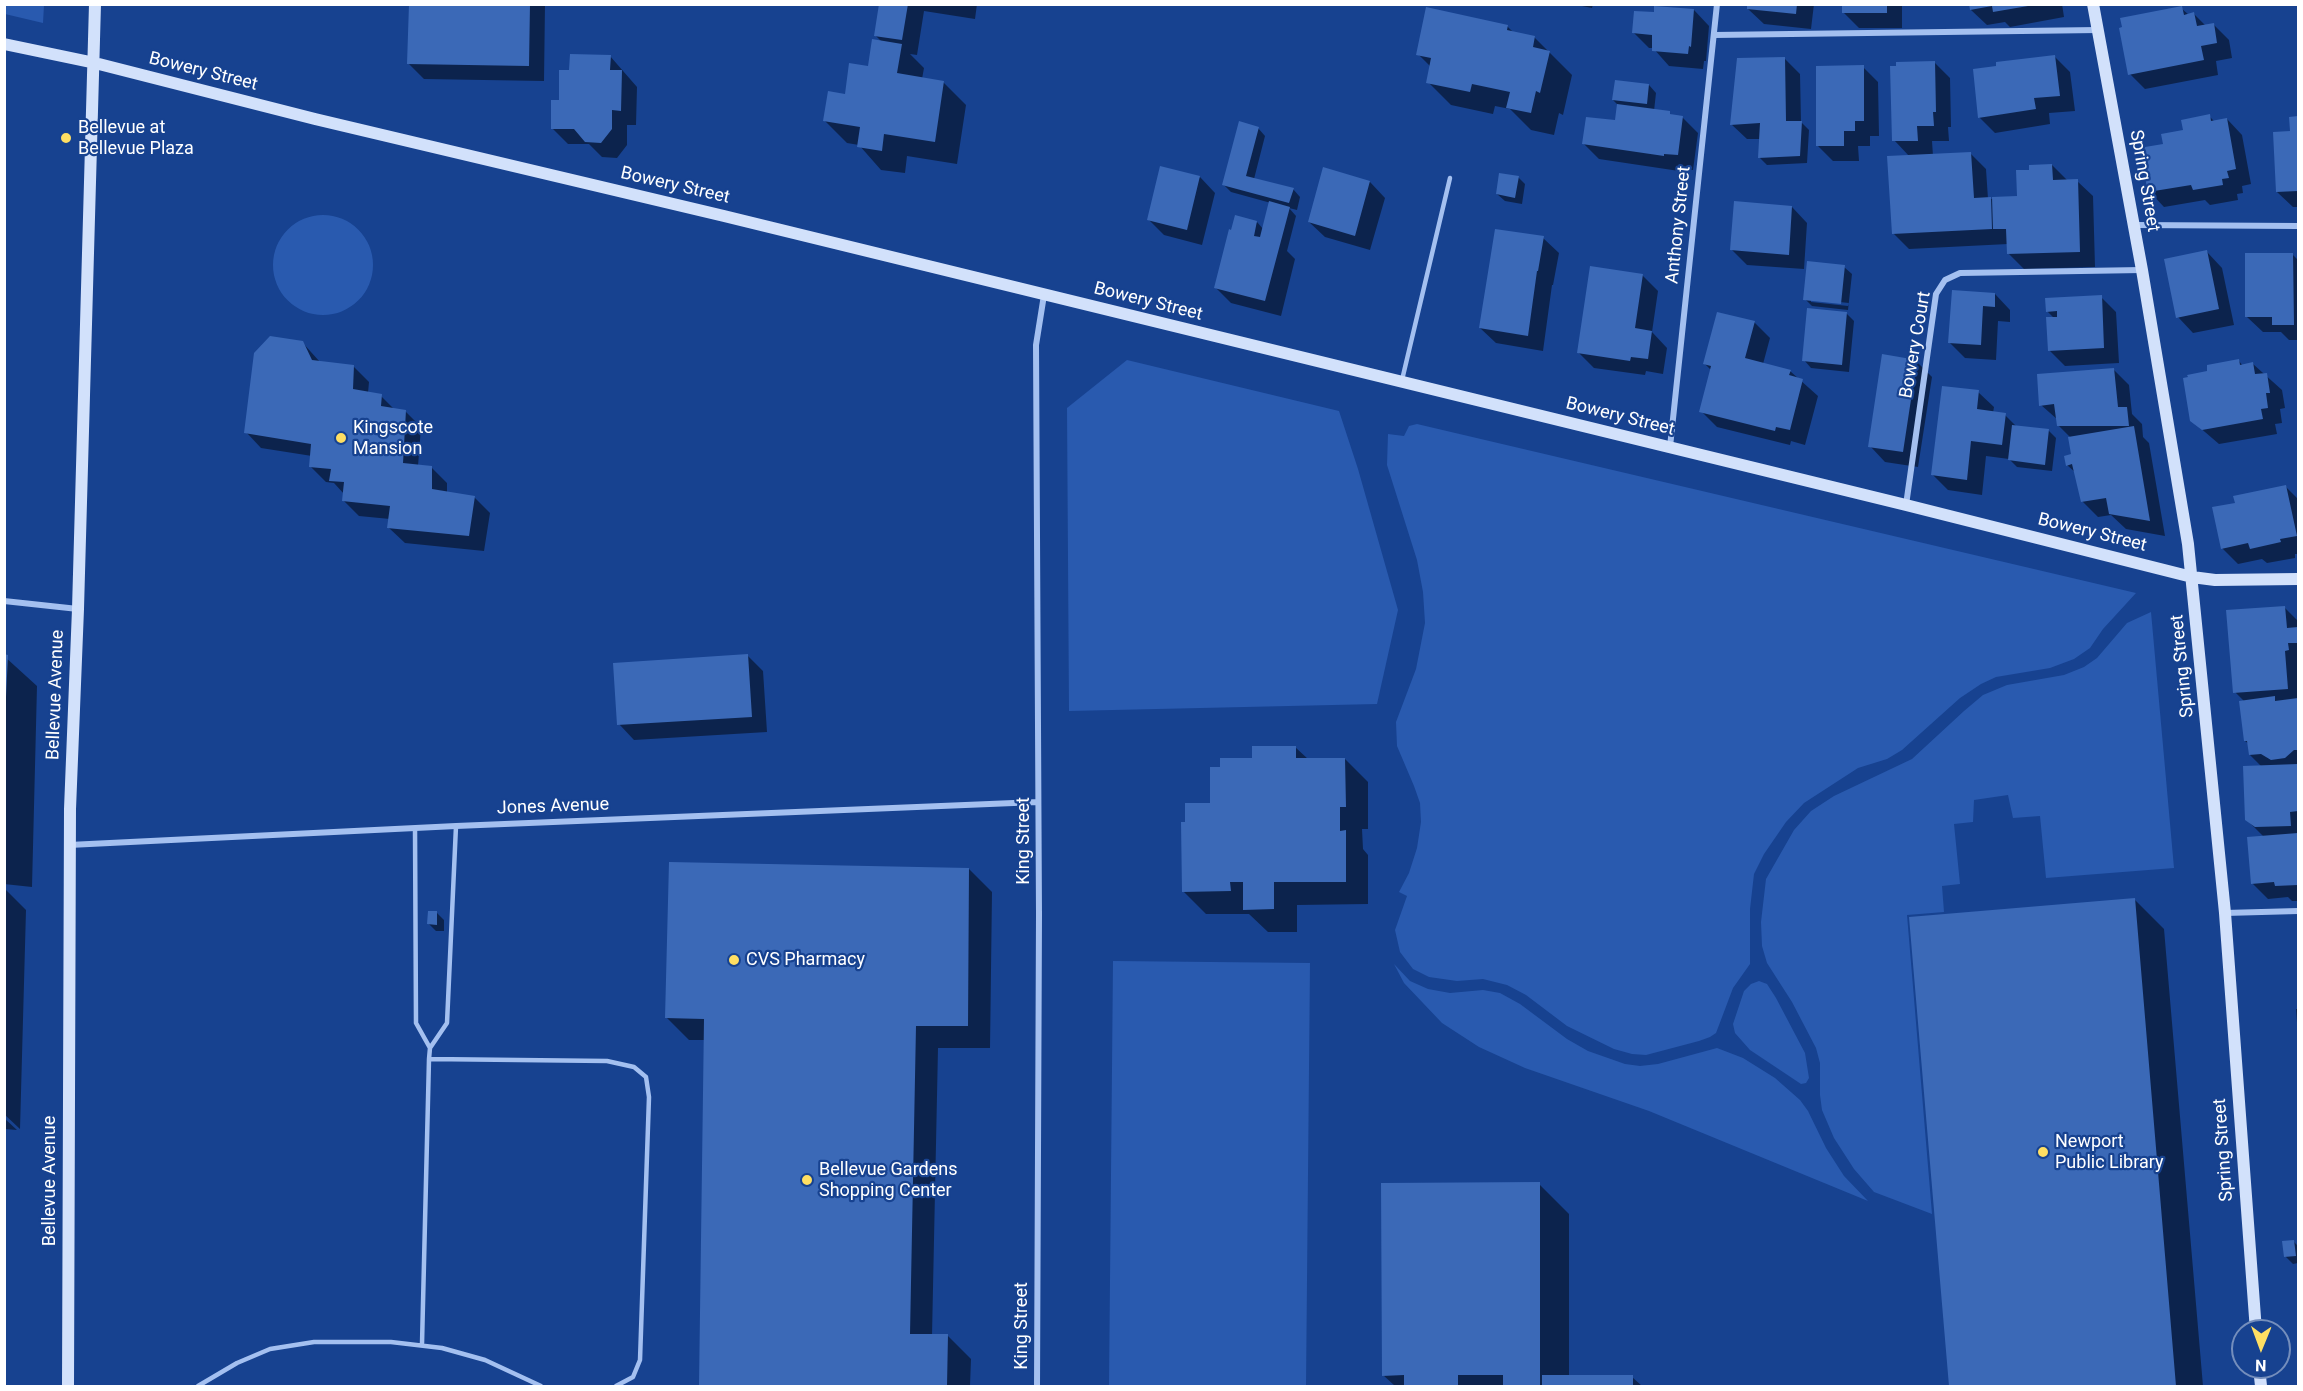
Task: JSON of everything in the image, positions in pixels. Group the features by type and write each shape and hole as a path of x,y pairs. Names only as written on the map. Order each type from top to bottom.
{"main road":[{"name":"Bellevue Avenue","path":"68,1386 69,845 95,63 95,4"},
{"name":"Spring Street","path":"2092,4 2142,270 2188,543 2225,913 2255,1319"},
{"name":"Bowery Street","path":"4,44 95,63 315,119 1402,382 2192,577 2216,580 2298,579"}],"street":[{"name":"Anthony Street","path":"1670,448 1718,4"},
{"path":"1714,35 2097,30"},
{"path":"2133,225 2298,226"},
{"name":"Bowery Court","path":"1906,506 1936,294 1945,280 1960,273 2142,270"},
{"name":"King Street","path":"1037,1386 1036,345 1044,295"},
{"path":"4,601 78,609"},
{"name":"Jones Avenue","path":"69,845 456,826 1038,802"},
{"path":"2225,913 2298,910"}],"lane":[{"path":"1402,382 1450,178"},
{"path":"423,1344 429,1059 430,1047 447,1023 456,826"},
{"path":"415,828 416,1023 430,1047"},
{"path":"429,1059 607,1061 634,1067 646,1077 650,1097 640,1360 633,1377 616,1386"},
{"path":"198,1386 237,1363 270,1349 314,1342 423,1344 485,1360 541,1386"}],"shaded area":[{"path":"5,4 44,5 43,23 5,14"},
{"path":"323,215 342,219 358,230 369,246 373,265 369,284 358,300 342,311 323,315 304,311 288,300 277,284 273,265 277,246 288,230 304,219"},
{"path":"1127,360 1339,411 1398,610 1377,704 1069,711 1067,408"},
{"path":"1417,424 2136,593 2103,629 2090,648 2074,659 2050,668 1996,677 1981,684 1960,698 1902,750 1887,759 1858,768 1804,803 1786,822 1764,854 1754,874 1750,909 1750,964 1733,988 1716,1033 1699,1041 1646,1055 1632,1054 1614,1049 1567,1026 1526,995 1507,985 1483,979 1457,981 1429,977 1413,969 1400,952 1395,930 1407,896 1399,892 1409,873 1417,848 1421,822 1420,803 1397,746 1396,722 1416,669 1425,623 1423,592 1417,560 1387,465 1388,434 1404,436 1409,426"},
{"path":"2151,612 2174,868 2046,878 2040,816 2013,818 2008,795 1974,800 1973,822 1954,824 1960,884 1942,886 1944,912 1907,915 1932,1214 1874,1192 1854,1169 1834,1138 1822,1110 1820,1063 1816,1048 1792,1002 1767,963 1762,946 1761,922 1766,879 1794,830 1811,811 1834,796 1912,759 1983,695 2007,685 2064,675 2084,667 2097,658 2127,623"},
{"path":"1113,961 1310,963 1306,1386 1109,1386"},
{"path":"1394,964 1410,981 1428,989 1450,993 1483,990 1500,993 1520,1004 1567,1039 1588,1051 1625,1064 1640,1066 1658,1064 1717,1048 1743,1058 1775,1078 1800,1100 1844,1176 1868,1201 1649,1111 1525,1068 1479,1047 1442,1023 1404,983"},
{"path":"1759,981 1767,984 1776,998 1805,1053 1809,1078 1806,1083 1801,1084 1750,1050 1735,1033 1733,1024 1744,991 1751,984"}],"building":[{"path":"409,4 530,4 529,66 407,64"},
{"path":"879,4 908,4 902,40 874,36"},
{"path":"1747,4 1797,4 1796,14 1747,9"},
{"path":"1842,4 1887,4 1887,13 1842,13"},
{"path":"1969,4 2028,4 2028,6 1993,12 1992,6 1970,10"},
{"path":"1654,6 1694,9 1691,47 1689,46 1688,54 1652,51 1652,35 1632,33 1634,11 1654,12"},
{"path":"2182,6 2184,15 2194,12 2197,26 2214,23 2217,43 2201,46 2204,60 2128,75 2119,28 2122,27 2120,18"},
{"path":"1426,7 1508,25 1507,30 1535,36 1533,47 1550,51 1540,93 1536,91 1531,113 1506,108 1510,92 1472,84 1470,92 1426,83 1431,58 1416,55"},
{"path":"872,39 902,44 897,73 944,81 935,142 884,134 882,151 857,147 860,127 823,121 828,91 845,94 849,63 868,66"},
{"path":"570,54 611,55 610,70 622,70 621,111 612,110 612,129 601,143 585,142 574,129 551,129 551,100 559,100 559,70 569,70"},
{"path":"2055,55 2060,96 2034,98 2036,109 1978,118 1973,69 1996,66 1996,62"},
{"path":"1785,57 1786,121 1802,121 1800,156 1758,158 1760,123 1730,125 1737,58"},
{"path":"1935,61 1934,126 1917,126 1918,141 1892,141 1890,66 1896,66 1896,62"},
{"path":"1864,65 1864,121 1855,121 1855,131 1844,131 1844,146 1816,146 1816,66"},
{"path":"1615,80 1649,84 1647,104 1612,100"},
{"path":"1617,104 1670,111 1670,114 1683,116 1678,155 1664,154 1664,156 1582,144 1586,117 1615,120"},
{"path":"2210,114 2211,121 2227,118 2236,169 2227,171 2229,178 2222,179 2223,185 2193,190 2191,185 2148,192 2139,148 2163,144 2161,134 2183,130 2181,120"},
{"path":"2298,116 2298,191 2276,192 2273,132 2290,131 2289,117"},
{"path":"1239,121 1259,127 1246,176 1294,188 1289,203 1222,185"},
{"path":"1971,152 1974,198 1991,197 1992,229 1892,234 1887,156"},
{"path":"2052,164 2053,180 2078,179 2080,252 2007,254 2006,229 1993,229 1992,197 2017,196 2016,170 2029,170 2029,165"},
{"path":"1160,166 1200,176 1187,230 1147,220"},
{"path":"1323,167 1370,181 1355,236 1308,222"},
{"path":"1499,173 1519,176 1515,198 1496,194"},
{"path":"1269,201 1290,207 1265,301 1214,288 1229,229 1231,230 1235,215 1257,221 1254,236 1260,237"},
{"path":"1734,201 1792,206 1789,255 1730,250"},
{"path":"1495,229 1544,236 1528,336 1479,328"},
{"path":"2207,250 2219,309 2176,318 2164,259"},
{"path":"2245,253 2293,253 2294,325 2272,325 2272,317 2245,317"},
{"path":"1807,261 1845,265 1841,304 1803,300"},
{"path":"1590,266 1643,274 1635,328 1652,331 1648,359 1631,357 1630,361 1577,353"},
{"path":"1952,290 1995,293 1995,307 1983,306 1981,345 1948,343"},
{"path":"2102,295 2104,348 2048,351 2046,317 2057,317 2057,311 2046,312 2045,298"},
{"path":"1807,308 1847,312 1842,365 1802,361"},
{"path":"1717,312 1755,321 1745,358 1791,370 1789,375 1803,379 1790,430 1776,427 1775,431 1699,412 1711,366 1703,364"},
{"name":"Kingscote Mansion","path":"270,336 303,341 312,360 354,365 353,389 382,394 381,406 406,410 403,463 432,466 432,489 475,496 469,536 387,528 390,506 342,501 344,482 329,481 331,469 309,467 311,444 244,433 254,353"},
{"path":"1882,354 1917,360 1903,452 1868,447"},
{"path":"2239,359 2240,365 2253,362 2255,374 2267,373 2270,393 2266,393 2268,408 2261,409 2263,419 2202,430 2190,421 2183,378 2207,371 2207,365"},
{"path":"2114,368 2118,407 2127,407 2129,426 2057,426 2054,404 2039,406 2037,374"},
{"path":"1942,386 1979,390 1977,409 2006,413 2002,445 1971,441 1967,480 1931,475"},
{"path":"2012,425 2049,429 2045,465 2008,460"},
{"path":"2134,426 2150,521 2109,514 2106,498 2081,502 2072,464 2066,466 2064,456 2071,454 2068,437"},
{"path":"2286,485 2297,536 2250,549 2248,543 2221,549 2212,507 2235,503 2233,496"},
{"path":"2285,606 2287,628 2298,627 2298,643 2288,643 2289,650 2285,651 2288,689 2233,693 2226,610"},
{"path":"4,654 8,655 6,697 4,697"},
{"path":"748,654 752,717 617,725 613,663"},
{"path":"2275,696 2275,701 2298,698 2298,750 2294,750 2285,758 2271,760 2261,754 2249,755 2247,741 2244,741 2239,701"},
{"path":"1252,746 1296,746 1296,758 1345,758 1346,807 1340,807 1340,831 1346,830 1346,882 1274,882 1274,909 1243,910 1243,882 1230,882 1231,891 1182,892 1181,822 1185,822 1185,803 1210,803 1210,767 1220,767 1220,758 1252,758"},
{"path":"2298,764 2298,811 2290,812 2291,826 2255,827 2245,820 2243,766"},
{"path":"2298,833 2298,885 2275,886 2274,882 2251,884 2247,837"},
{"name":"Bellevue Gardens Shopping Center","path":"669,862 969,868 968,1026 916,1026 910,1334 948,1334 947,1386 699,1386 704,1019 665,1018"},
{"name":"Newport Public Library","path":"2135,898 2176,1386 1949,1386 1909,917"},
{"path":"428,911 437,911 437,925 427,924"},
{"path":"1540,1182 1540,1386 1503,1386 1503,1375 1458,1375 1458,1386 1404,1386 1404,1375 1382,1376 1381,1183"},
{"path":"2294,1240 2296,1256 2284,1257 2282,1241"},
{"path":"1542,1375 1633,1375 1633,1386 1542,1386"}],"place":[{"name":"Bellevue at Bellevue Plaza","path":"66,138"},
{"name":"Kingscote Mansion","path":"341,438"},
{"name":"CVS Pharmacy","path":"734,960"},
{"name":"Newport Public Library","path":"2043,1152"},
{"name":"Bellevue Gardens Shopping Center","path":"807,1180"}]}
